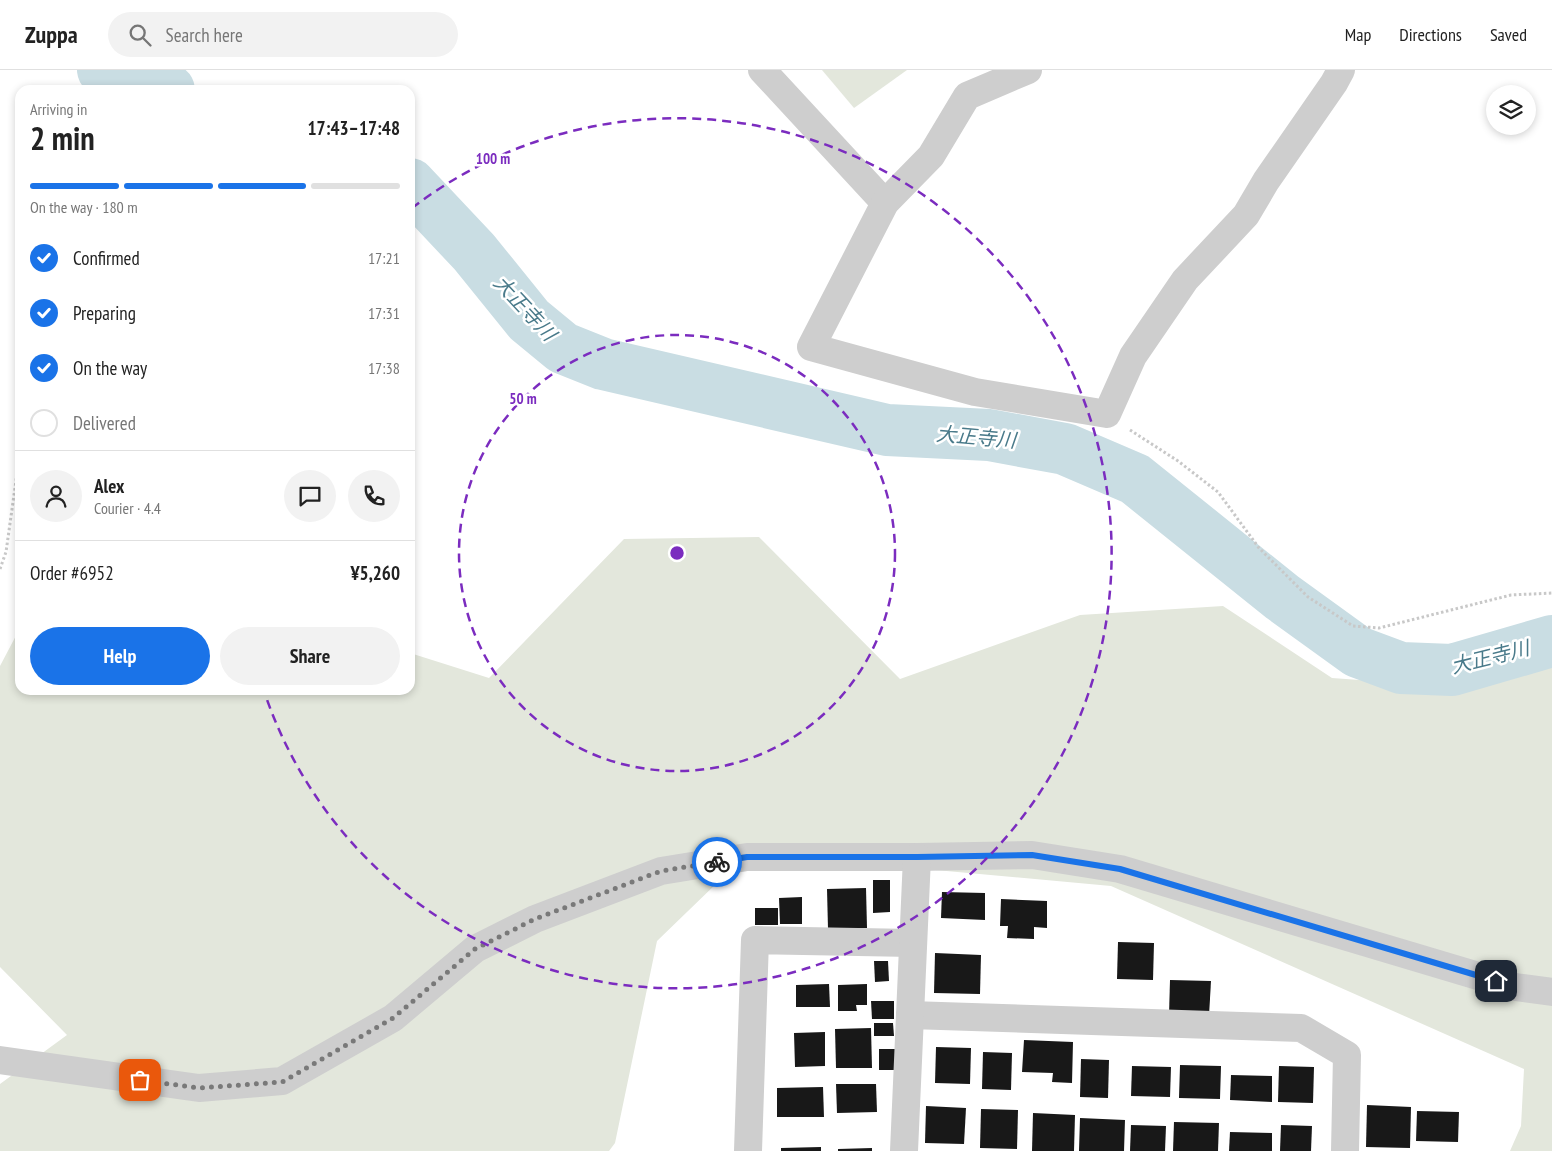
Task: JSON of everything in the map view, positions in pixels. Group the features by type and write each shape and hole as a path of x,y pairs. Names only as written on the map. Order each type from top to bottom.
{"street":[{"path":"762,70 884,203"},
{"path":"1028,70 967,96 931,156 884,203 811,347 975,392 1107,414 1133,356 1185,280 1246,215 1341,70"},
{"path":"0,1060 199,1088 282,1082 393,1018 475,949 535,919 661,871 747,857 1032,855 1120,869 1515,987 1552,992"},
{"path":"904,1151 917,857"},
{"path":"748,1151 756,940 913,943"},
{"path":"910,1015 1301,1028 1347,1055 1345,1151"}],"path":[{"path":"1107,414 1178,461 1218,492 1259,548 1308,597 1354,626 1379,628 1511,596 1552,593"},
{"path":"0,569 6,552 15,488"}],"shaded area":[{"path":"822,70 907,70 854,108"},
{"path":"759,537 900,679 1080,615 1223,606 1332,678 1469,688 1552,663 1552,1151 1510,1151 1521,1126 1524,1069 1111,886 748,853 657,941 615,1143 609,1151 0,1151 0,1084 67,1035 0,967 0,666 15,638 15,695 415,695 415,655 489,678 624,539"}],"building":[{"path":"873,880 890,880 890,912 873,913"},
{"path":"866,888 867,928 828,929 827,889"},
{"path":"942,892 985,893 985,920 941,918"},
{"path":"802,897 802,924 780,924 779,898"},
{"path":"1001,899 1047,901 1047,928 1034,927 1034,939 1007,938 1008,926 1000,926"},
{"path":"755,908 778,908 778,925 755,925"},
{"path":"1118,942 1154,943 1153,980 1117,979"},
{"path":"935,953 981,955 980,994 934,993"},
{"path":"874,961 888,961 889,981 875,982"},
{"path":"1170,980 1211,981 1209,1016 1169,1015"},
{"path":"829,984 830,1007 796,1007 796,985"},
{"path":"867,984 867,1005 856,1005 857,1011 838,1011 838,985"},
{"path":"871,1001 894,1001 894,1019 872,1019"},
{"path":"874,1023 893,1023 894,1036 874,1036"},
{"path":"871,1028 872,1068 836,1068 835,1029"},
{"path":"825,1032 825,1066 795,1067 794,1033"},
{"path":"1024,1040 1073,1042 1072,1083 1052,1082 1053,1073 1022,1072"},
{"path":"936,1047 971,1048 970,1084 935,1083"},
{"path":"879,1049 895,1049 895,1070 879,1070"},
{"path":"983,1052 1012,1053 1011,1090 982,1089"},
{"path":"1081,1059 1109,1060 1108,1098 1080,1097"},
{"path":"1180,1065 1221,1066 1220,1099 1179,1098"},
{"path":"1132,1066 1171,1067 1170,1097 1131,1096"},
{"path":"1279,1066 1314,1067 1313,1103 1278,1102"},
{"path":"1231,1075 1272,1076 1272,1102 1230,1100"},
{"path":"836,1084 876,1084 877,1112 837,1113"},
{"path":"823,1087 824,1117 777,1117 777,1088"},
{"path":"1367,1105 1411,1107 1410,1148 1366,1147"},
{"path":"926,1106 966,1108 964,1144 925,1143"},
{"path":"981,1109 1018,1110 1017,1149 980,1148"},
{"path":"1417,1111 1459,1112 1458,1142 1416,1141"},
{"path":"1033,1113 1075,1115 1074,1151 1032,1151"},
{"path":"1080,1118 1125,1120 1124,1151 1079,1151"},
{"path":"1174,1122 1219,1123 1218,1151 1173,1151"},
{"path":"1131,1125 1166,1126 1165,1151 1130,1151"},
{"path":"1281,1125 1312,1126 1311,1151 1280,1151"},
{"path":"1230,1132 1272,1133 1272,1151 1229,1151"},
{"path":"821,1147 821,1151 781,1151 781,1148"},
{"path":"872,1148 872,1151 838,1151 838,1149"}],"waterway":[{"name":"大正寺川","path":"103,70 152,85"},
{"name":"大正寺川","path":"415,189 474,252 529,320 563,348 603,364 887,430 989,435 1065,449 1135,479 1282,597 1358,652 1401,668 1452,670 1552,641"}],"way so far":[{"path":"140,1080 199,1088 282,1082 393,1018 475,949 535,919 661,871 717,862"}],"route":[{"path":"717,862 747,857 1032,855 1120,869 1496,981"}]}
